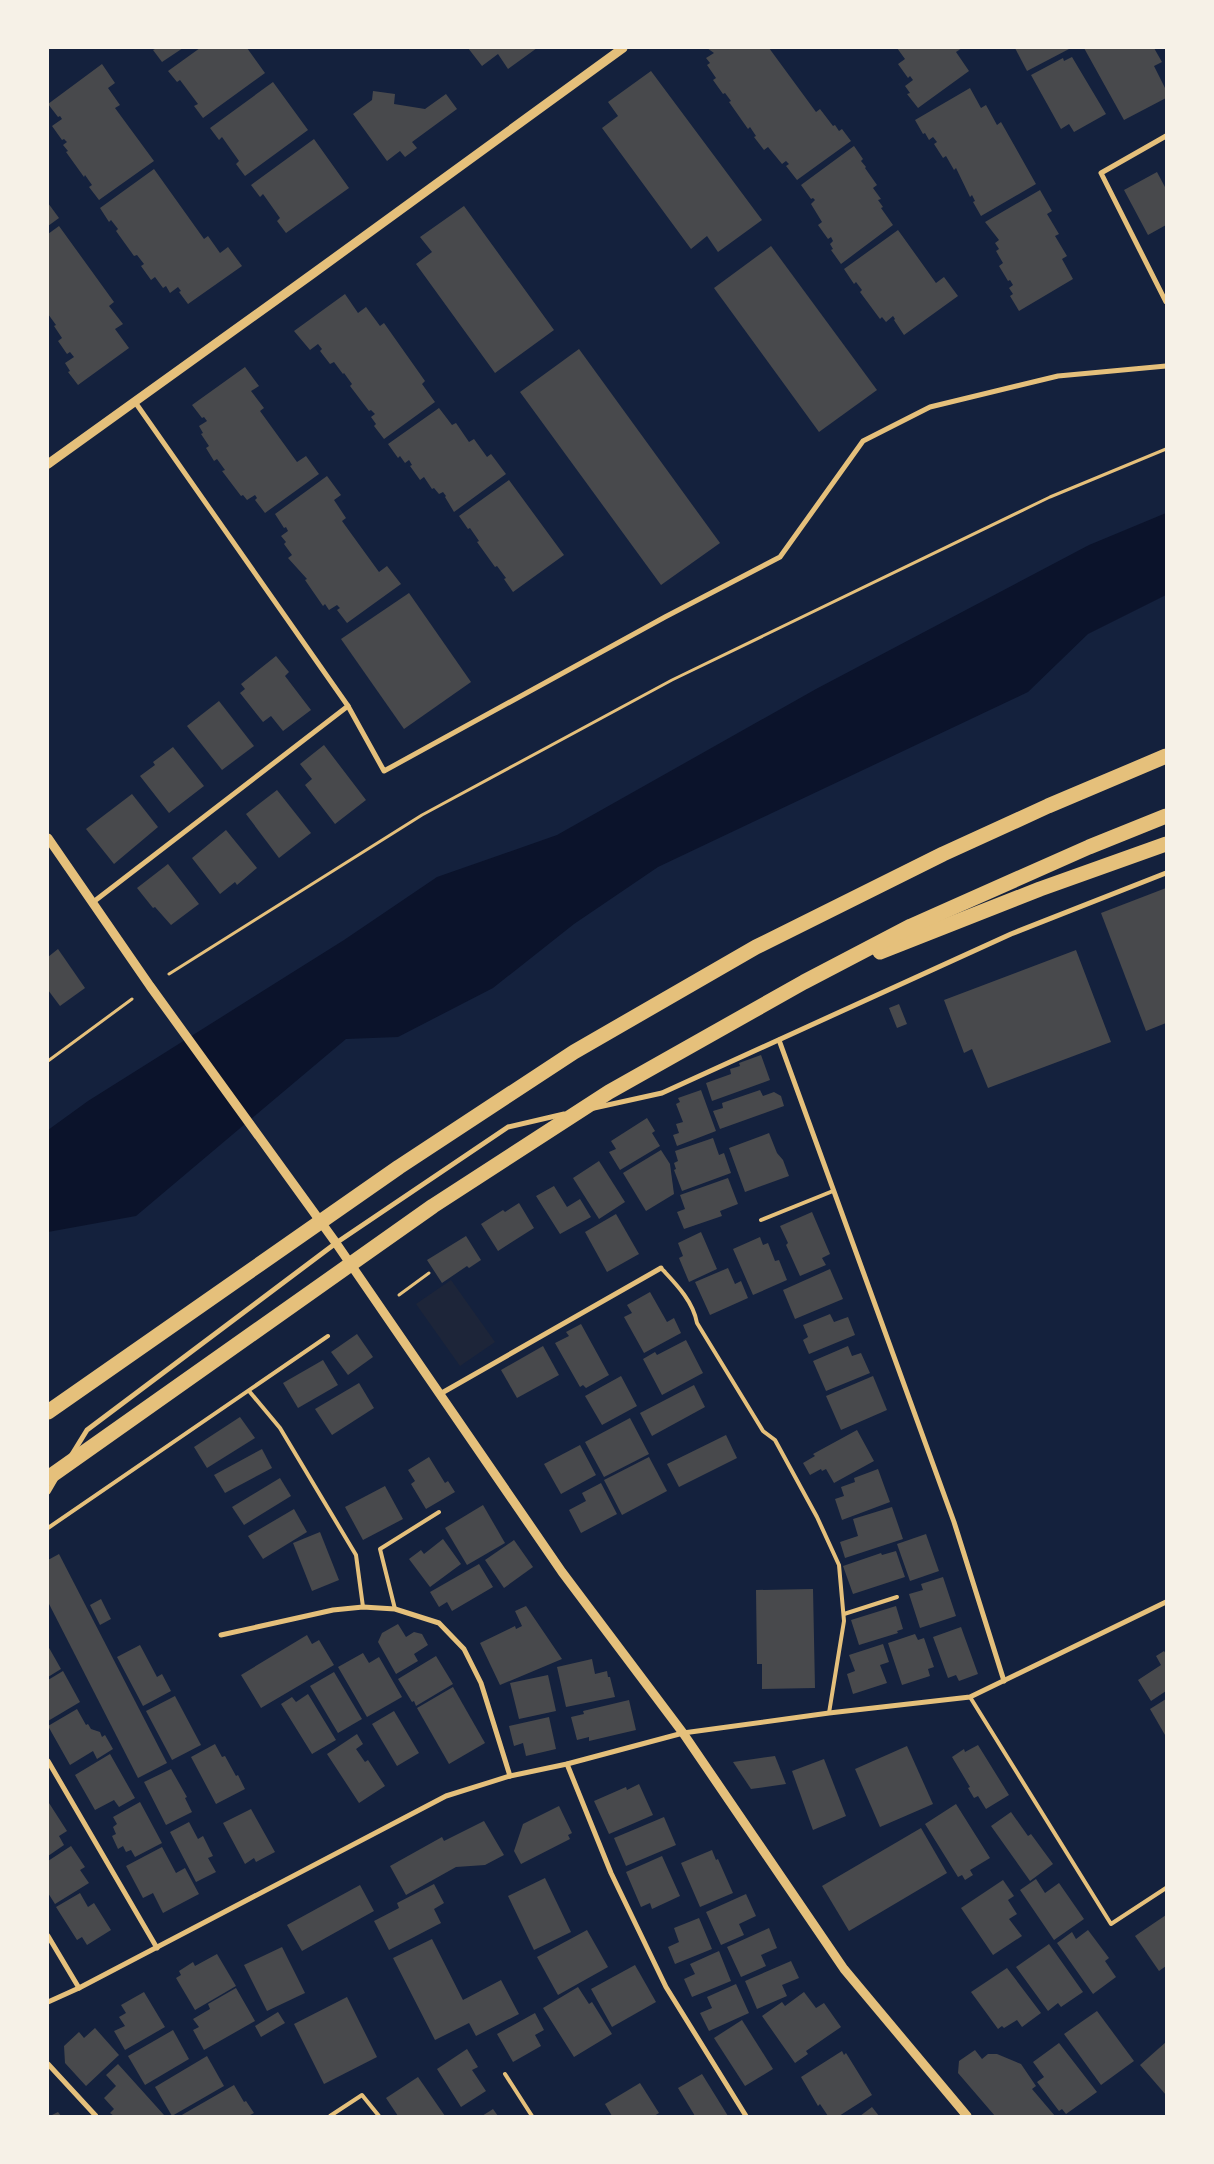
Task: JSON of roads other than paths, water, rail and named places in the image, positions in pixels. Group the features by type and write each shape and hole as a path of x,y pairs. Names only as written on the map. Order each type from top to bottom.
{"highway":[{"path":"48,1412 391,1172 574,1052 765,943 943,854 1048,806 1166,756"},
{"path":"48,1478 433,1206 608,1092 804,982 911,926 1089,847 1166,816"},
{"path":"804,982 1040,889 1166,844"}],"street":[{"path":"48,464 623,48"},
{"path":"1166,136 1101,173 1166,302"},
{"path":"135,402 348,706 384,771 780,557 863,441 930,407 1058,376 1166,366"},
{"path":"92,903 348,706"},
{"path":"48,838 150,986 336,1243 562,1572 683,1733 844,1969 967,2116"},
{"path":"48,1492 87,1430 336,1243 508,1127 662,1093 1010,934 1166,872"},
{"path":"779,1040 954,1522 1004,1681"},
{"path":"440,1394 662,1268"},
{"path":"48,2002 79,1988 446,1796 510,1776 567,1764 683,1733 829,1713 970,1697 1166,1602"},
{"path":"221,1636 333,1610 363,1606 394,1609 439,1623 464,1649 481,1683 510,1776"},
{"path":"48,1761 156,1948"},
{"path":"567,1764 611,1873 666,1987 746,2116"},
{"path":"48,1936 79,1988"},
{"path":"48,2064 96,2116"}],"lane":[{"path":"761,1220 833,1191"},
{"path":"662,1268 694,1311 697,1323 764,1431 775,1440 817,1517 839,1565 844,1621 829,1713"},
{"path":"48,1528 328,1336"},
{"path":"249,1391 280,1428 356,1555 363,1606"},
{"path":"394,1609 380,1549 439,1512"},
{"path":"844,1614 897,1598"},
{"path":"970,1697 1111,1924 1166,1888"},
{"path":"505,2074 532,2116"},
{"path":"330,2116 362,2094 379,2116"}]}
